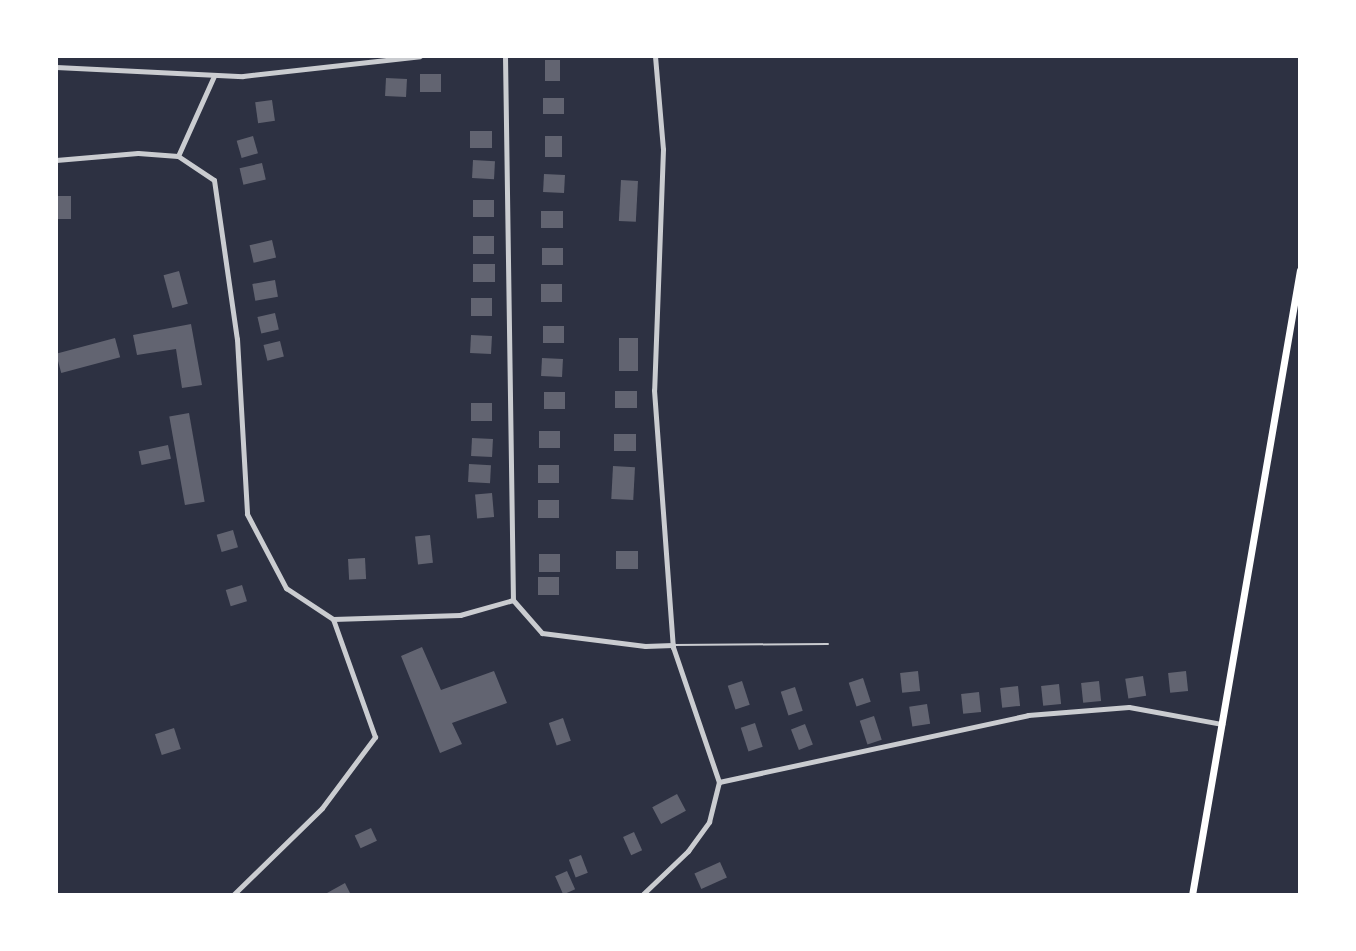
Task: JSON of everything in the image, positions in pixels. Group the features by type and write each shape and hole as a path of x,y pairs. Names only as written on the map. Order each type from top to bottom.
{"main road":[{"path":"1192,895 1300,270"}],"street":[{"path":"56,67 243,76 420,56"},
{"path":"505,56 513,600 542,633 645,646 673,645"},
{"path":"642,895 688,851 709,822 719,782 673,645 654,390 663,149 655,56"},
{"path":"178,156 214,76"},
{"path":"56,160 138,153 178,156 214,180 237,339 247,514 286,588 333,619 460,615 513,600"},
{"path":"233,895 322,808 375,737 333,619"},
{"path":"719,782 1028,715 1129,707 1222,724"}],"lane":[{"path":"673,645 828,644"}],"building":[{"path":"545,60 560,60 560,81 545,81"},
{"path":"420,74 441,74 441,92 420,92"},
{"path":"386,78 407,79 406,97 385,96"},
{"path":"543,98 564,98 564,114 543,114"},
{"path":"272,100 275,121 258,123 255,102"},
{"path":"470,131 492,131 492,148 470,148"},
{"path":"253,136 258,153 242,158 237,141"},
{"path":"545,136 562,136 562,157 545,157"},
{"path":"473,160 495,161 494,179 472,178"},
{"path":"262,163 266,180 243,185 240,168"},
{"path":"544,174 565,175 564,193 543,192"},
{"path":"621,180 638,181 636,222 619,221"},
{"path":"56,196 71,196 71,219 56,219"},
{"path":"473,200 494,200 494,217 473,217"},
{"path":"541,211 563,211 563,228 541,228"},
{"path":"473,236 494,236 494,254 473,254"},
{"path":"272,240 276,258 254,263 250,245"},
{"path":"542,248 563,248 563,265 542,265"},
{"path":"473,264 495,264 495,282 473,282"},
{"path":"179,271 188,304 172,308 164,275"},
{"path":"275,280 278,297 255,301 252,284"},
{"path":"541,284 562,284 562,302 541,302"},
{"path":"471,298 492,298 492,316 471,316"},
{"path":"275,313 279,330 261,334 257,317"},
{"path":"191,324 202,385 182,388 176,349 137,355 133,335"},
{"path":"543,326 564,326 564,343 543,343"},
{"path":"471,335 492,336 491,354 470,353"},
{"path":"115,338 120,357 61,373 56,354"},
{"path":"619,338 638,338 638,371 619,371"},
{"path":"280,341 284,357 267,361 264,345"},
{"path":"542,358 563,359 562,377 541,376"},
{"path":"615,391 637,391 637,408 615,408"},
{"path":"544,392 565,392 565,409 544,409"},
{"path":"471,403 492,403 492,421 471,421"},
{"path":"189,413 205,502 185,505 169,416"},
{"path":"539,431 560,431 560,448 539,448"},
{"path":"614,434 636,434 636,451 614,451"},
{"path":"472,438 493,439 492,457 471,456"},
{"path":"168,445 171,459 142,465 139,451"},
{"path":"469,464 491,465 490,483 468,482"},
{"path":"538,465 559,465 559,483 538,483"},
{"path":"613,466 635,467 633,500 611,499"},
{"path":"492,493 494,517 477,518 475,494"},
{"path":"538,500 559,500 559,518 538,518"},
{"path":"233,530 238,547 222,552 217,535"},
{"path":"430,535 433,563 418,564 415,537"},
{"path":"616,551 638,551 638,569 616,569"},
{"path":"539,554 560,554 560,572 539,572"},
{"path":"365,558 366,579 349,580 348,559"},
{"path":"538,577 559,577 559,595 538,595"},
{"path":"242,585 247,601 231,606 226,590"},
{"path":"422,647 441,690 494,671 507,703 452,723 462,744 440,753 401,656"},
{"path":"918,671 920,691 902,693 900,673"},
{"path":"1186,671 1188,691 1170,693 1168,673"},
{"path":"1143,676 1146,696 1128,699 1125,679"},
{"path":"863,678 871,702 856,706 849,683"},
{"path":"742,681 750,705 735,709 728,686"},
{"path":"1099,681 1101,701 1083,703 1081,683"},
{"path":"1059,684 1061,704 1043,706 1041,686"},
{"path":"1018,686 1020,706 1002,708 1000,688"},
{"path":"795,687 803,711 788,715 781,692"},
{"path":"979,692 981,712 963,714 961,694"},
{"path":"927,704 930,724 912,727 909,707"},
{"path":"874,716 882,740 867,744 860,721"},
{"path":"563,718 571,741 557,746 549,723"},
{"path":"755,723 763,747 748,751 741,728"},
{"path":"805,724 813,745 799,750 791,729"},
{"path":"174,728 181,749 162,755 155,734"},
{"path":"677,794 686,811 661,824 652,807"},
{"path":"371,828 377,841 361,848 355,836"},
{"path":"634,832 642,850 631,855 623,837"},
{"path":"581,855 588,873 576,877 569,860"},
{"path":"720,862 727,878 701,889 694,873"},
{"path":"567,871 575,889 563,895 555,876"},
{"path":"345,883 351,895 328,895 327,893"}]}
